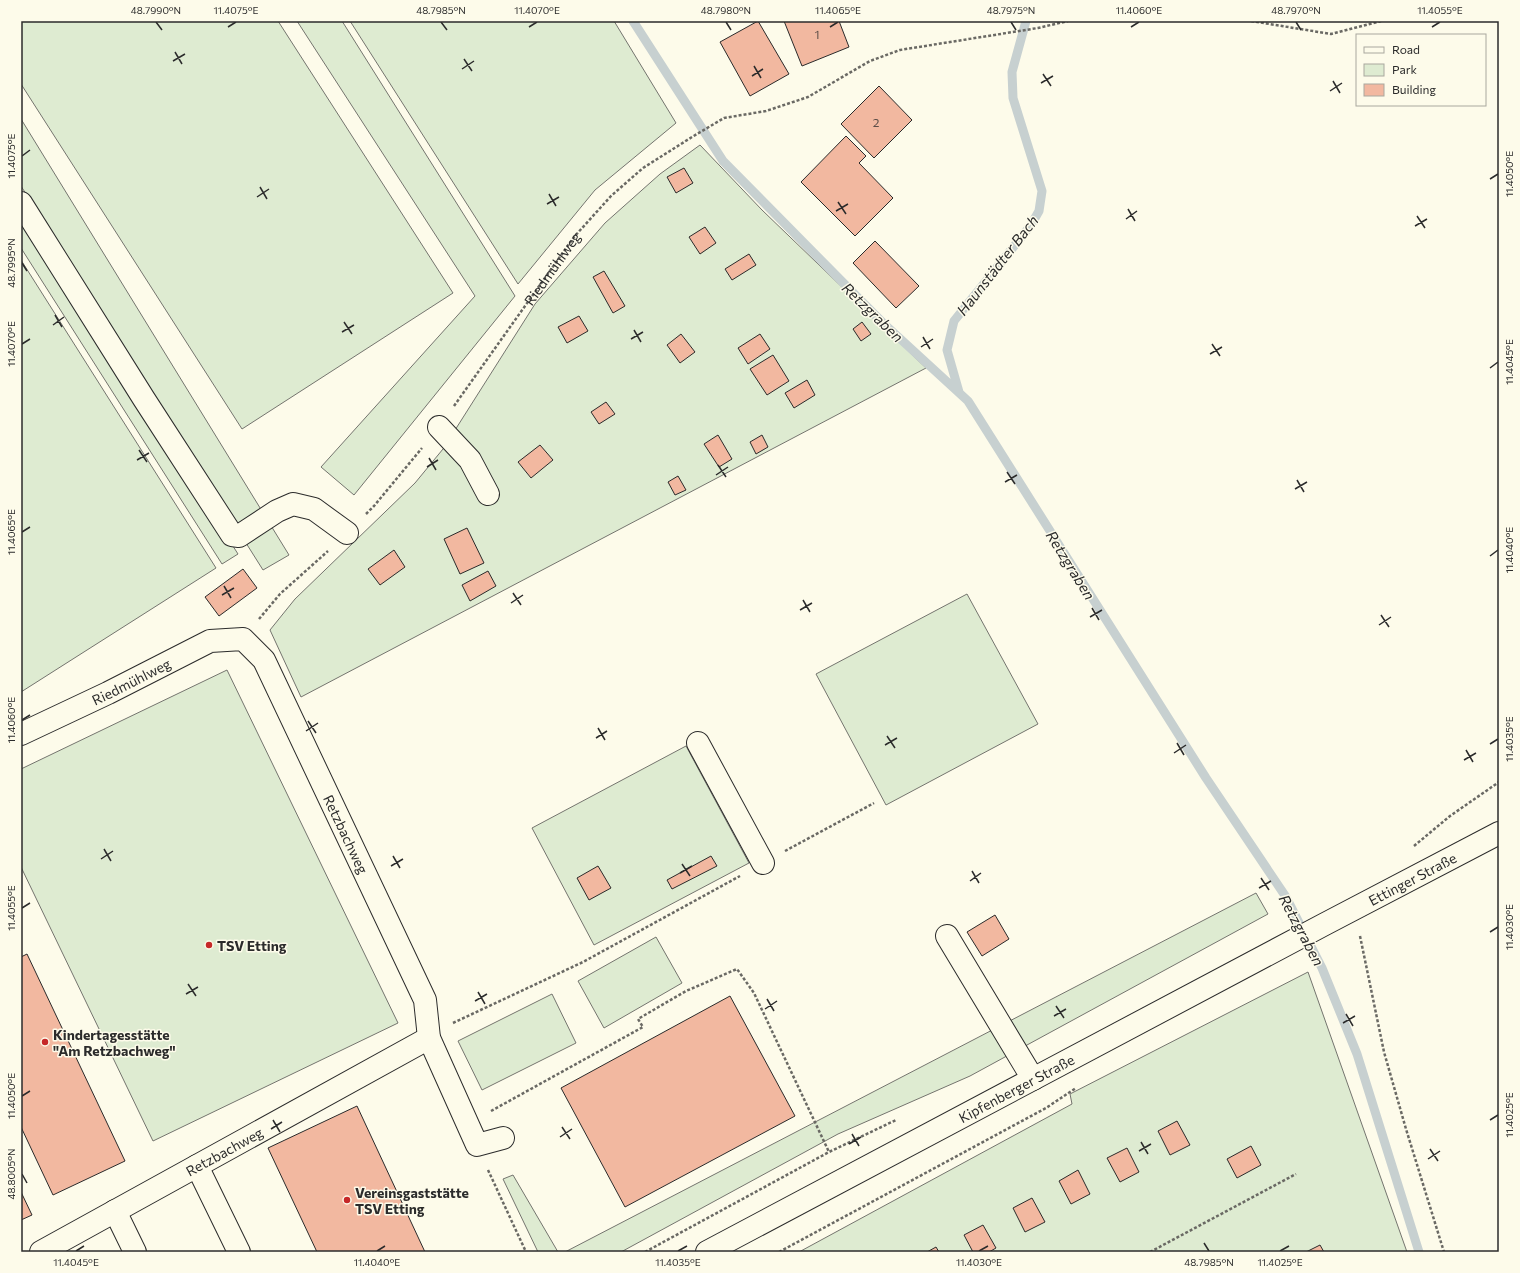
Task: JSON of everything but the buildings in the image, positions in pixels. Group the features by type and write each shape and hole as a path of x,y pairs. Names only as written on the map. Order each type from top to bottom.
{"street":[{"path":"21,203 144,399 232,535 239,536 277,511 293,504 314,509 347,533"},
{"path":"439,427 470,460 488,494"},
{"name":"Riedmühlweg","path":"21,734 108,693 210,641 243,639"},
{"name":"Retzbachweg","path":"243,639 264,660 425,1000 429,1038 477,1145"},
{"path":"698,743 764,863"},
{"name":"Ettinger Straße","path":"1325,924 1499,833"},
{"name":"Kipfenberger Straße","path":"707,1252 1325,924"},
{"path":"947,936 1033,1079"},
{"name":"Retzbachweg","path":"41,1252 429,1038"},
{"path":"477,1145 503,1138"},
{"path":"197,1166 239,1252"},
{"path":"115,1211 135,1252"}],"path":[{"name":"Riedmühlweg","path":"439,427 574,237 612,196 643,168 724,118 766,111 808,97 870,61 900,50 1038,28 1068,21"},
{"path":"1251,21 1331,34 1381,21"},
{"path":"1409,850 1450,816 1499,782"},
{"path":"1355,908 1368,980 1384,1052 1444,1252"},
{"path":"429,1038 458,1020 583,962 666,916"},
{"path":"467,1124 643,1027 638,1019 686,991 737,969 754,993 829,1152"},
{"path":"477,1145 526,1252"},
{"path":"1150,1252 1296,1174"}],"green space":[{"path":"21,21 278,21 453,293 242,429 21,84"},
{"path":"297,21 342,21 515,296 354,495 321,467 475,296"},
{"path":"350,21 614,21 676,123 595,190 518,284"},
{"path":"21,119 289,555 263,570 21,186"},
{"path":"700,145 762,210 926,368 301,697 270,630 295,599 415,483 443,449 535,304 605,223 660,174"},
{"path":"21,212 238,554 222,564 21,248"},
{"path":"21,260 216,568 21,692"},
{"path":"967,594 1038,724 886,805 816,674"},
{"name":"TSV Etting","path":"227,670 398,1023 153,1141 21,867 21,769"},
{"path":"686,746 749,863 594,945 532,828"},
{"path":"1256,893 1268,914 970,1076 838,1134 621,1252 565,1252"},
{"path":"656,937 682,983 604,1028 578,981"},
{"path":"1308,972 1407,1252 799,1252 1072,1104 1070,1094"},
{"path":"552,994 576,1043 482,1090 458,1041"},
{"path":"513,1175 558,1252 538,1252 503,1179"}],"waterway":[{"name":"Retzgraben","path":"633,21 723,161 883,323 968,401 1206,778 1286,897 1322,968 1357,1054 1419,1252"},
{"name":"Haunstädter Bach","path":"959,392 947,350 954,321 1031,225 1039,211 1042,191 1013,98 1012,72 1026,21"}],"place":[{"name":"TSV Etting","path":"209,945"},
{"name":"Kindertagesstätte \"Am Retzbachweg\"","path":"45,1042"},
{"name":"Vereinsgaststätte TSV Etting","path":"347,1200"}]}
